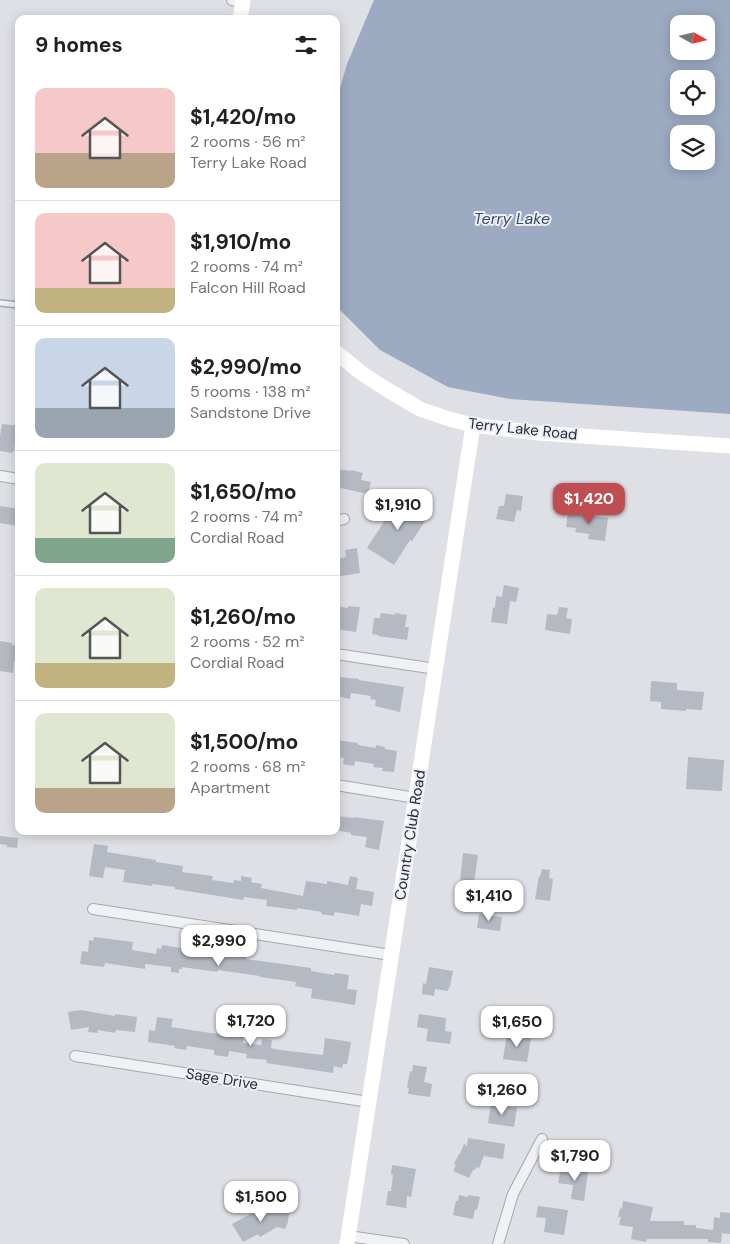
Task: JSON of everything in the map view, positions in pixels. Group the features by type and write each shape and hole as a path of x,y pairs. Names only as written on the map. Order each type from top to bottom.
{"street":[{"path":"239,1 240,15"},
{"name":"Terry Lake Road","path":"340,355 360,372 386,389 420,409 449,420 538,434 730,446"},
{"name":"Country Club Road","path":"348,1240 473,425"},
{"path":"0,476 15,478"},
{"path":"340,655 436,669"},
{"path":"340,786 416,798"},
{"path":"93,909 391,955"},
{"name":"Sage Drive","path":"75,1056 369,1102"},
{"path":"498,1244 514,1194 542,1140"},
{"path":"348,1240 404,1244"}],"lane":[{"path":"0,303 15,305"}],"water":[{"name":"Terry Lake","path":"374,0 730,0 730,414 510,399 448,387 380,350 340,310 340,88 347,64"}],"building":[{"path":"2,424 15,426 13,453 0,451"},
{"path":"340,470 363,473 361,480 371,482 368,494 340,488"},
{"path":"506,494 523,496 521,511 517,510 514,522 496,519 499,506 504,506"},
{"path":"400,497 429,515 394,565 367,548"},
{"path":"0,506 15,508 15,525 0,523"},
{"path":"568,512 608,518 605,541 588,539 589,534 575,532 576,528 566,527"},
{"path":"357,548 360,573 340,576 340,558 346,557 345,550"},
{"path":"504,585 519,588 516,602 510,601 507,624 491,622 496,596 502,597"},
{"path":"340,607 360,607 356,632 340,630"},
{"path":"559,607 568,608 566,618 572,619 570,634 545,630 547,614 557,615"},
{"path":"381,613 407,615 405,627 409,627 407,640 372,634 374,618 380,618"},
{"path":"0,641 12,643 12,645 15,645 13,673 0,671"},
{"path":"340,677 404,687 400,712 375,706 376,700 370,699 371,696 351,693 350,699 340,697"},
{"path":"651,681 677,683 677,690 704,692 702,710 661,709 661,702 650,701"},
{"path":"340,741 376,748 376,745 397,751 394,772 382,771 383,768 373,767 374,764 355,761 354,766 343,764 344,758 340,758"},
{"path":"688,757 724,760 722,791 686,789"},
{"path":"340,816 384,821 379,850 365,847 367,837 351,835 351,833 340,831"},
{"path":"0,836 18,838 17,848 0,844"},
{"path":"94,844 108,846 107,852 183,866 182,872 213,876 212,880 233,883 234,880 241,881 241,876 252,878 251,882 262,884 261,888 303,896 306,881 327,884 327,881 348,885 350,876 358,878 356,889 374,892 372,906 361,904 359,916 335,912 334,916 297,908 297,910 266,906 267,900 244,897 243,900 175,889 175,887 123,882 125,870 105,867 103,878 89,876"},
{"path":"463,853 478,855 474,883 460,881"},
{"path":"542,869 550,870 549,878 553,879 550,901 535,899"},
{"path":"479,914 502,917 500,931 477,928"},
{"path":"94,937 133,942 132,950 156,954 157,948 161,949 162,945 210,954 246,957 246,959 311,968 311,971 334,975 335,973 349,975 347,989 357,990 355,1005 311,998 312,989 295,986 296,982 260,976 182,967 182,969 179,969 179,973 171,972 171,967 145,964 145,969 105,963 104,967 80,964 82,951 88,952 89,940 93,941"},
{"path":"429,967 453,971 448,991 435,989 434,996 422,994 423,983 426,984"},
{"path":"81,1010 115,1016 115,1014 137,1017 135,1032 116,1030 115,1033 98,1030 98,1033 88,1032 89,1027 71,1030 68,1012"},
{"path":"419,1014 446,1018 445,1031 452,1032 450,1044 426,1041 428,1029 417,1027"},
{"path":"157,1017 173,1019 171,1027 224,1035 224,1031 244,1034 243,1043 261,1045 262,1039 272,1040 271,1048 280,1050 323,1055 325,1038 351,1042 347,1064 343,1064 342,1068 334,1066 333,1073 266,1063 267,1060 246,1058 247,1054 229,1051 228,1057 214,1055 214,1050 187,1046 186,1050 174,1048 175,1046 148,1042 149,1030 155,1031"},
{"path":"507,1034 531,1038 527,1062 503,1059"},
{"path":"413,1065 427,1067 424,1082 432,1084 430,1097 408,1094 409,1088 407,1087"},
{"path":"491,1104 517,1108 514,1127 488,1123"},
{"path":"468,1138 505,1144 503,1159 484,1156 479,1168 476,1167 473,1170 469,1178 453,1171 456,1165 454,1164 464,1144 467,1146"},
{"path":"392,1165 416,1169 411,1197 407,1196 406,1208 386,1205 388,1191 391,1191"},
{"path":"561,1167 588,1171 584,1201 571,1199 573,1185 558,1183"},
{"path":"459,1195 480,1197 473,1219 453,1215"},
{"path":"623,1201 653,1207 650,1221 684,1221 684,1225 696,1225 696,1228 713,1230 714,1217 720,1218 720,1212 730,1213 730,1234 722,1233 721,1243 708,1242 708,1239 647,1239 646,1242 631,1239 633,1227 619,1225 621,1217 618,1217"},
{"path":"274,1203 278,1211 289,1213 285,1229 277,1227 260,1237 258,1234 243,1242 232,1224"},
{"path":"538,1206 568,1210 564,1235 544,1232 546,1218 536,1217"}]}
